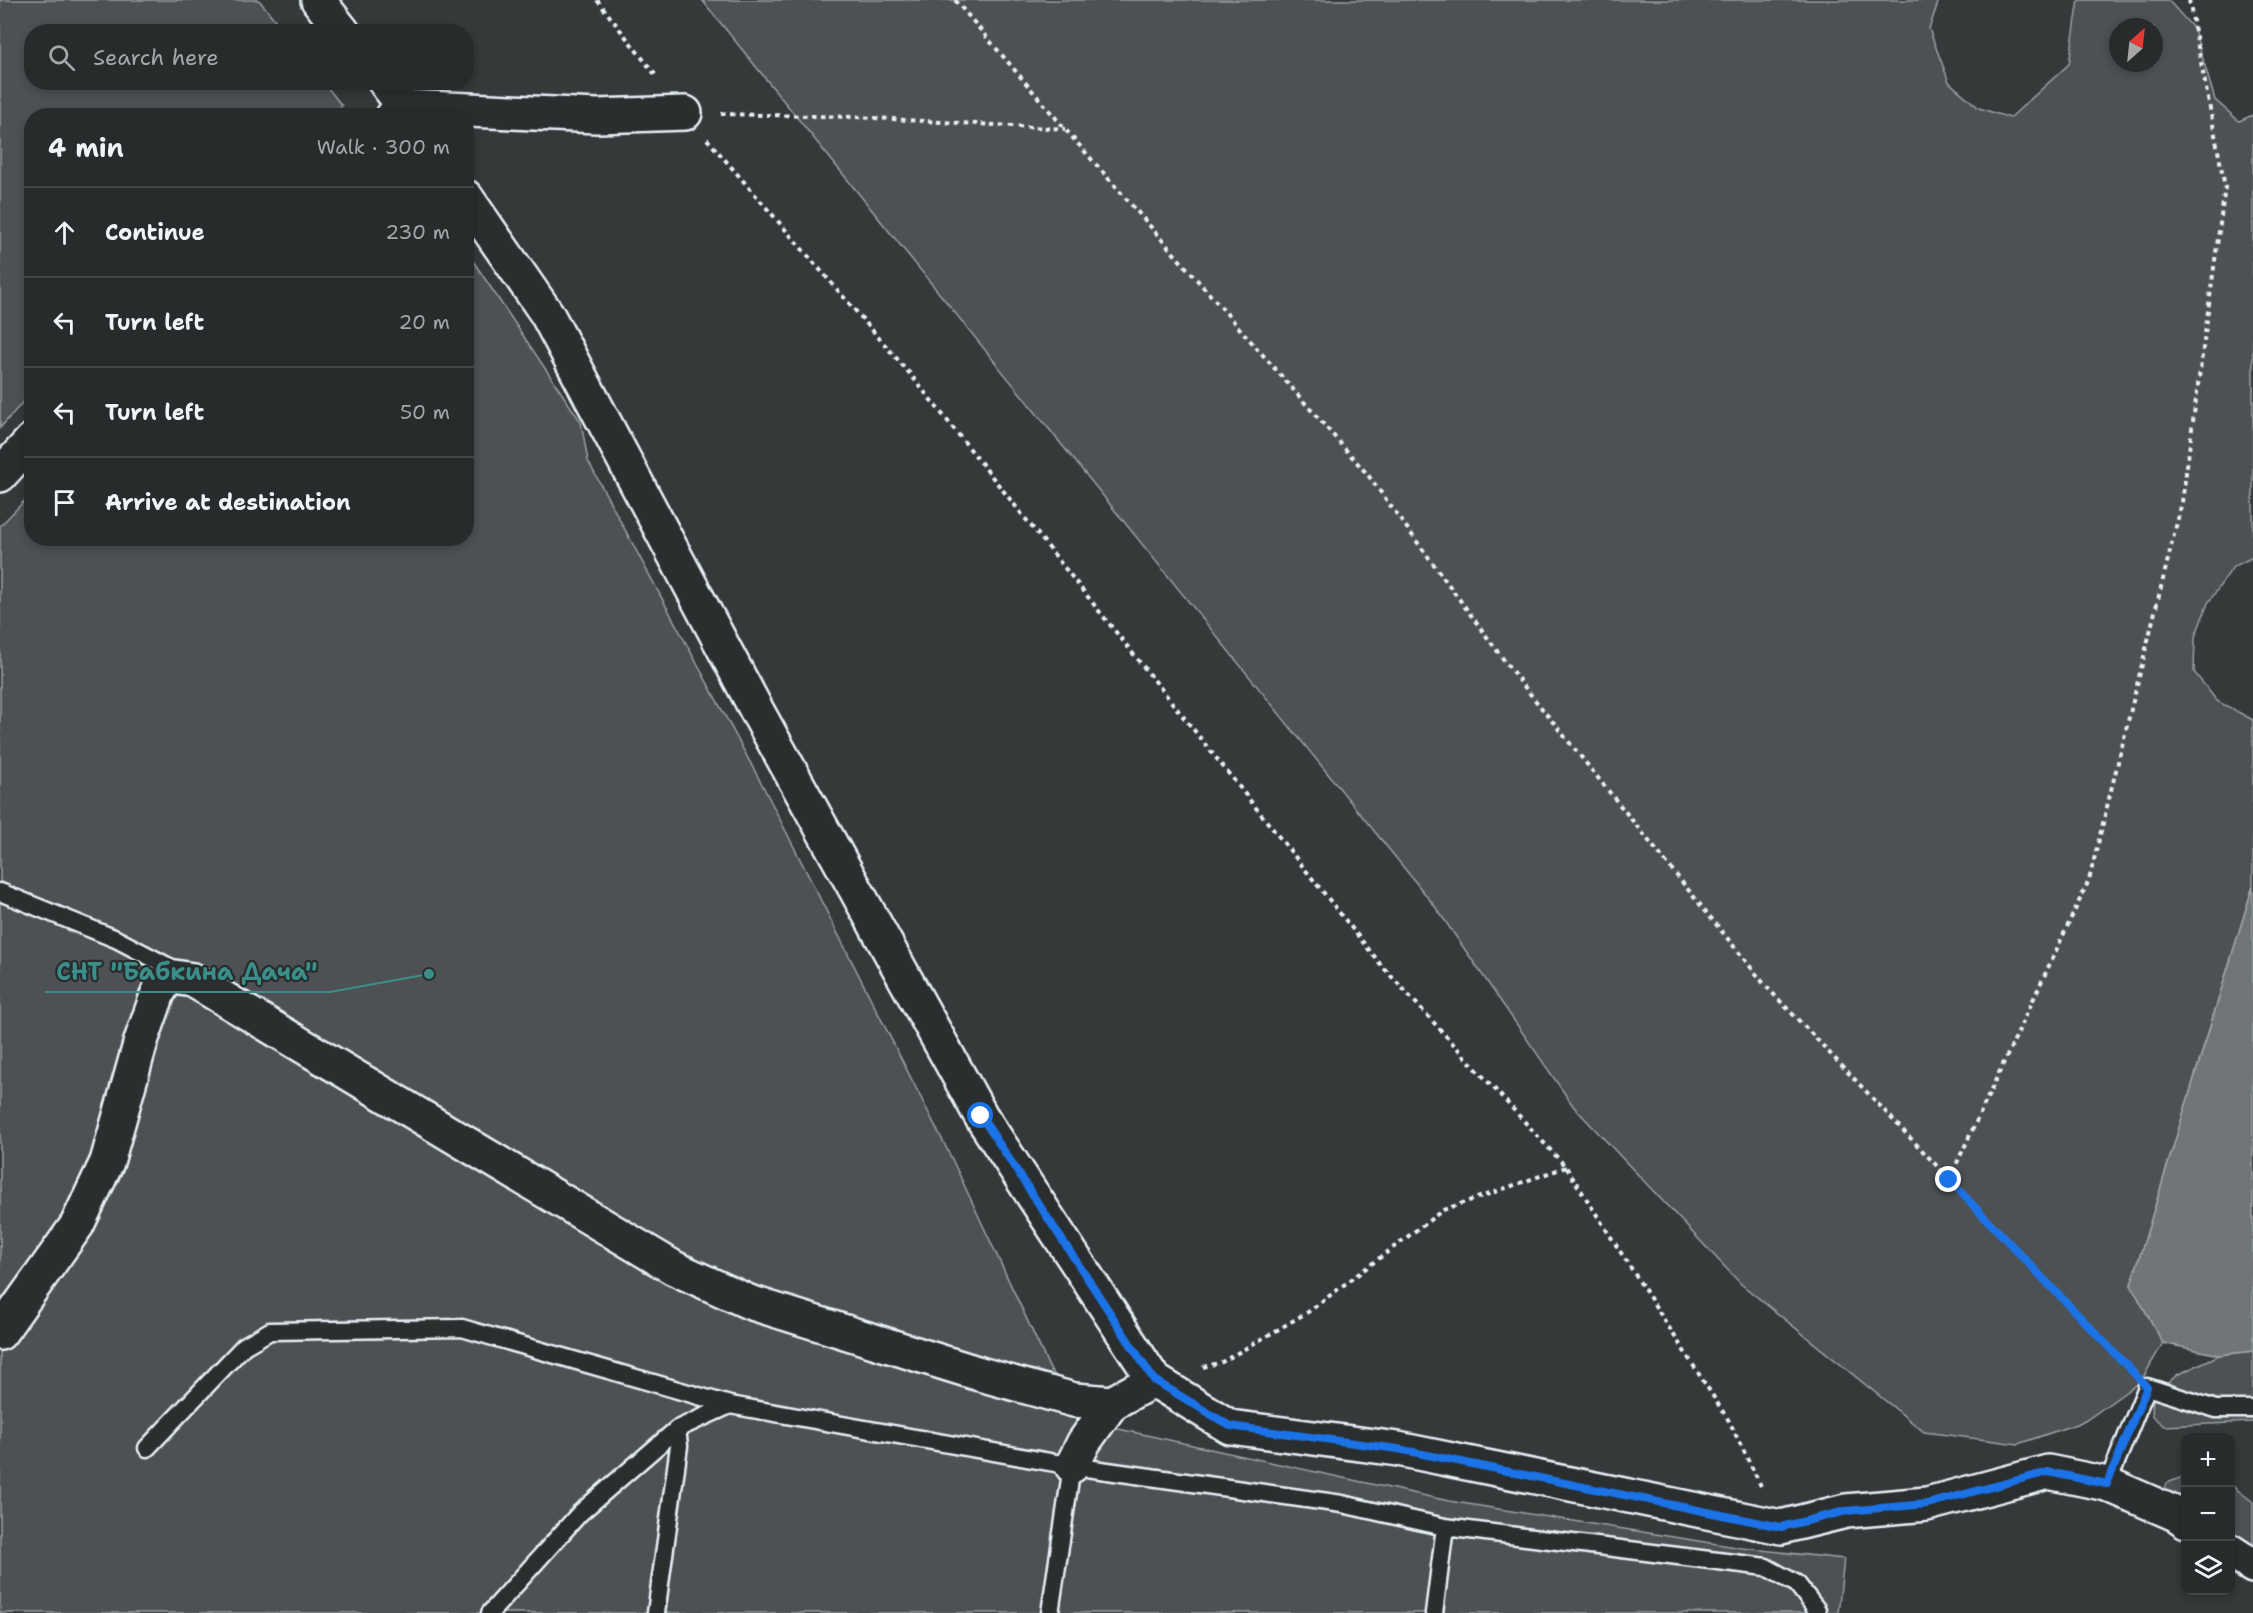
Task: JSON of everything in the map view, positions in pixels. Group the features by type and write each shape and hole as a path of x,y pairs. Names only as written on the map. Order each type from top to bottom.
{"street":[{"path":"318,0 338,24"},
{"path":"399,105 453,108"},
{"path":"474,109 597,116 685,113"},
{"path":"474,209 547,314 758,711 981,1116 1154,1380 1230,1426 1398,1449 1781,1527 1846,1511 1927,1504 2048,1472 2107,1484 2181,1518"},
{"path":"0,475 24,450"},
{"path":"0,1333 77,1225 107,1162 141,1041 158,993 168,976 193,980 675,1268 749,1302 980,1374 1074,1400 1112,1403"},
{"path":"1072,1466 1084,1442 1112,1403 1154,1380"},
{"path":"2235,1554 2253,1566"}],"lane":[{"path":"0,892 116,939 193,980"},
{"path":"147,1448 244,1346 270,1331 462,1328 730,1405 1072,1466 1342,1504 1445,1527 1766,1567 1797,1584 1817,1613"},
{"path":"2107,1484 2147,1387 2216,1409 2253,1409"},
{"path":"490,1613 580,1513 677,1429 730,1405"},
{"path":"656,1613 679,1446 677,1429"},
{"path":"1050,1613 1072,1466"},
{"path":"1434,1613 1445,1527"}],"path":[{"path":"597,0 685,113 911,375 1382,966 1566,1167 1729,1420 1781,1527"},
{"path":"956,0 1065,129 1368,475 1515,675 1765,985 2147,1387"},
{"path":"1949,1180 2089,880 2182,502 2226,187 2189,0"},
{"path":"685,113 855,117 1065,129"},
{"path":"1154,1380 1222,1362 1308,1312 1443,1210 1566,1167"}],"shaded area":[{"path":"0,0 259,0 278,24 24,24 24,90 329,90 342,106 340,108 24,108 24,401 0,428"},
{"path":"702,0 1939,0 1929,29 1949,82 1979,108 2010,118 2069,64 2079,0 2168,0 2194,29 2215,100 2239,121 2253,115 2253,557 2233,567 2208,603 2195,637 2194,672 2217,701 2253,720 2253,886 2131,1285 2163,1343 2141,1381 2085,1421 2018,1444 1924,1432 1741,1284 1574,1107 1434,905"},
{"path":"474,262 581,422 588,461 765,790 951,1157 1051,1371 1105,1426 1449,1501 1742,1548 1844,1559 1838,1613 0,1613 0,526 24,501 24,546 474,546"},
{"path":"2253,886 2253,1351 2219,1355 2163,1343 2131,1285"},
{"path":"2253,1351 2253,1422 2164,1426 2152,1416 2153,1396 2177,1375 2219,1355"},
{"path":"2181,1478 2181,1512 2161,1501 2167,1483"},
{"path":"2235,1488 2253,1502 2253,1548 2235,1539"}],"place":[{"name":"СНТ \"Бабкина Дача\"","path":"429,974"}],"route":[{"path":"981,1116 1154,1380 1230,1426 1398,1449 1781,1527 1846,1511 1927,1504 2048,1472 2107,1484 2147,1387 1949,1180"}]}
